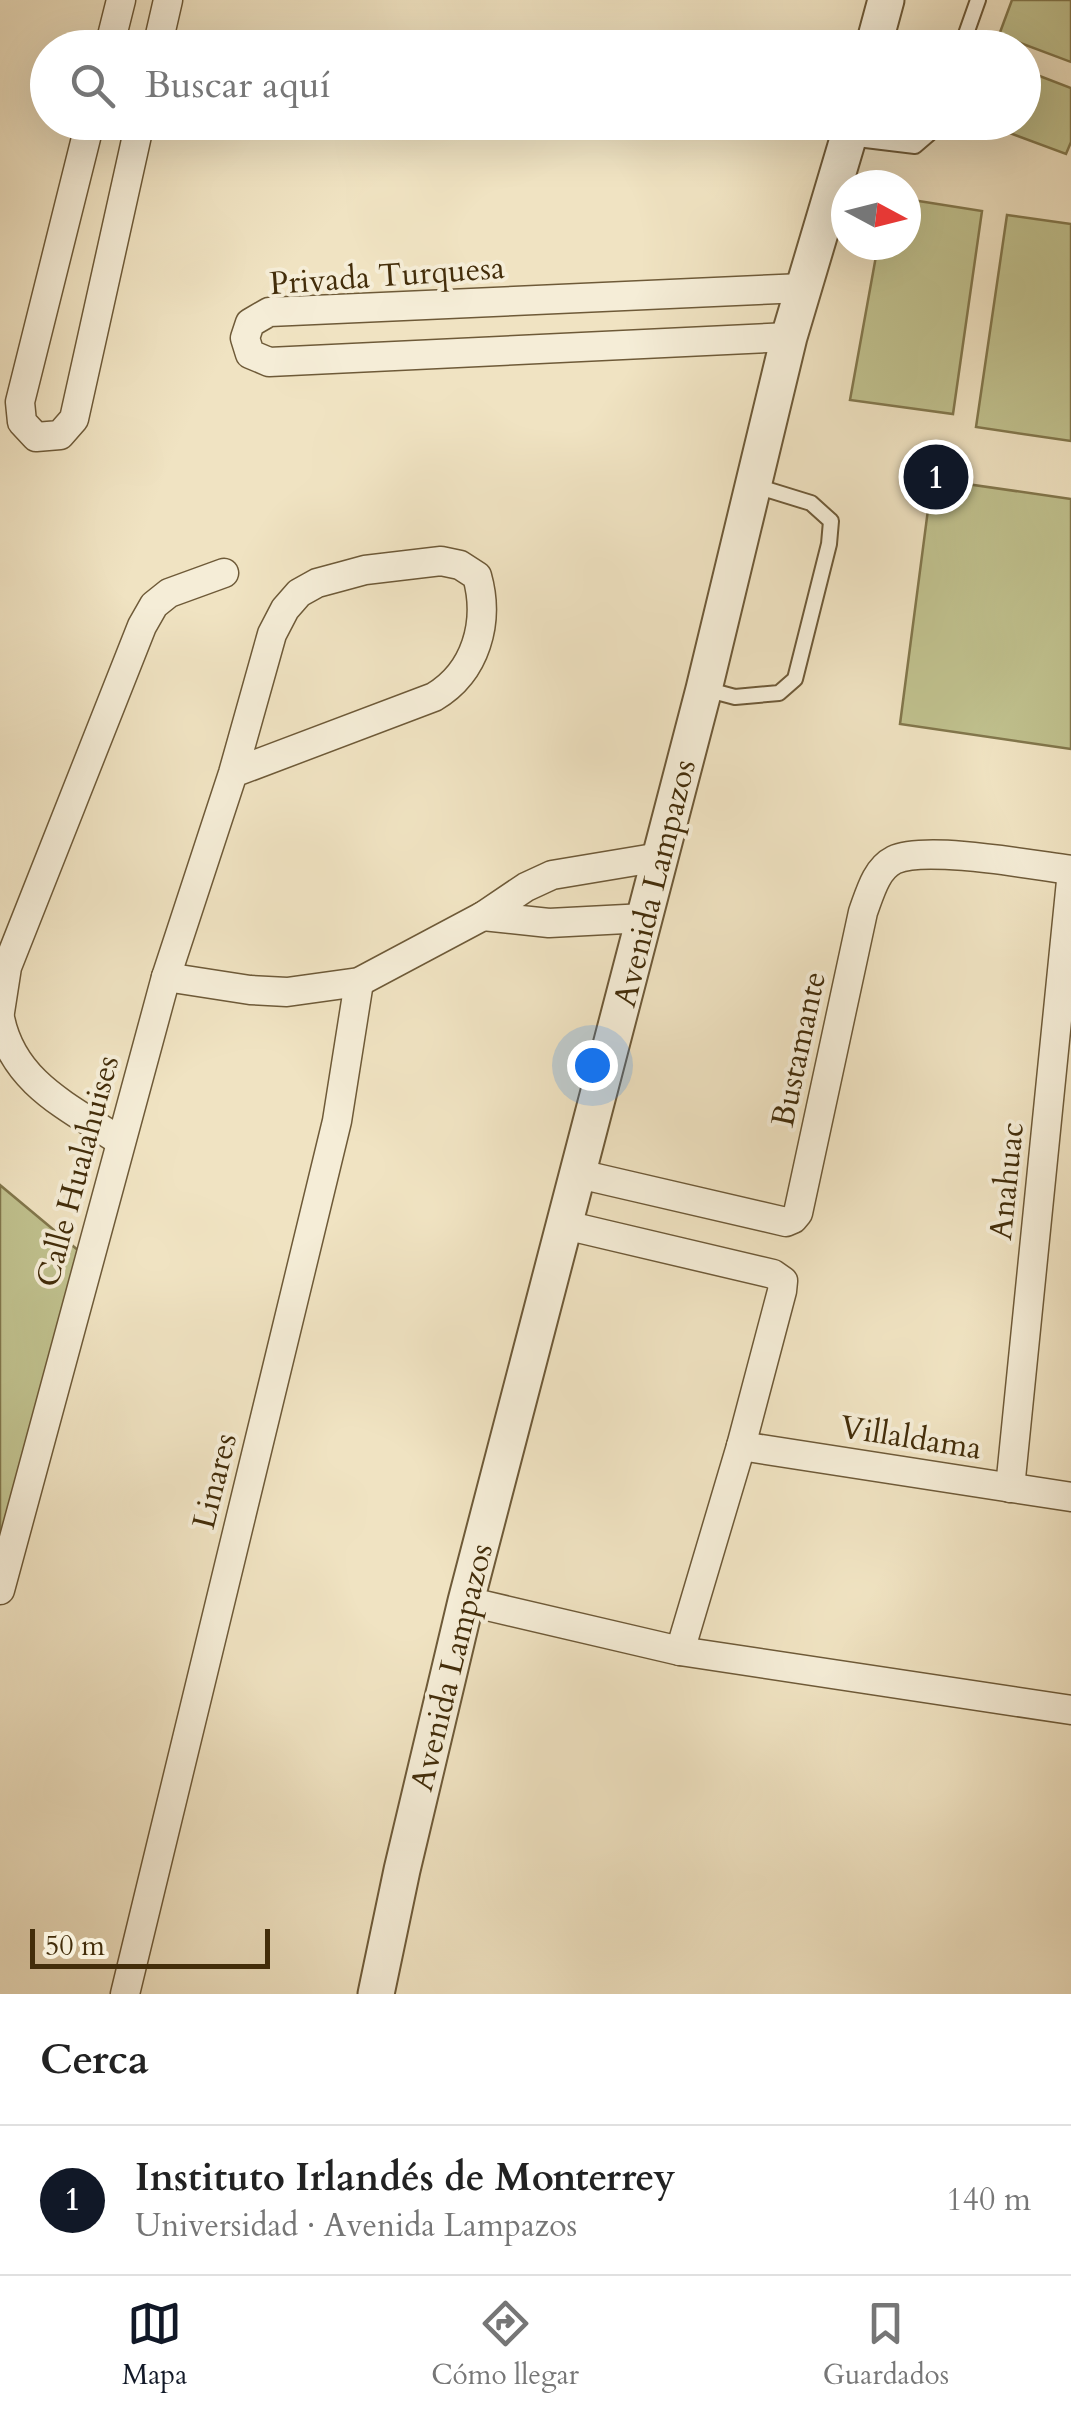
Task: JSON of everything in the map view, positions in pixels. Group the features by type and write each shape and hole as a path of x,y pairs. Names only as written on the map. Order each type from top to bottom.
{"street":[{"path":"878,30 886,0"},
{"path":"114,30 121,3 166,8"},
{"path":"86,140 20,402 22,422 36,437 60,435 74,419 136,140"},
{"name":"Avenida Lampazos","path":"376,1994 466,1601 704,689 789,338 848,140"},
{"name":"Privada Turquesa","path":"789,338 269,362 250,354 245,338 250,323 269,312 803,288"},
{"path":"498,302 498,351"},
{"name":"Calle Hualahuises","path":"0,1590 166,976 233,773 272,634 284,610 299,593 318,583 365,570 440,561 460,565 478,576 483,595 480,633 472,659 451,687 434,698 233,773"},
{"path":"120,1142 30,1079 4,1039 0,1015 7,967 142,626 154,605 170,593 224,573"},
{"name":"Bustamante","path":"579,1174 786,1222 792,1219 798,1212 863,912 879,872 892,860 935,854 1071,870"},
{"path":"166,976 286,992 359,982 552,875 660,857"},
{"name":"Anahuac","path":"1010,1488 1071,881"},
{"path":"483,916 550,923 645,918"},
{"name":"Linares","path":"125,1994 337,1121 359,982"},
{"path":"565,1225 773,1274 783,1281 680,1651"},
{"name":"Villaldama","path":"740,1446 1071,1498"},
{"path":"466,1601 680,1651 1071,1710"}],"lane":[{"path":"967,30 978,0"},
{"path":"891,140 915,146 922,140"},
{"path":"704,689 735,697 779,693 796,680 831,521 811,503 754,486"}],"green space":[{"path":"1012,0 1071,0 1071,62 1041,51 1041,30 1001,30"},
{"path":"1041,77 1071,88 1071,142 1066,154 1029,140 1041,140"},
{"path":"921,201 982,211 953,414 850,400 875,260 921,260"},
{"path":"1007,215 1071,224 1071,441 976,427"},
{"path":"932,479 1071,499 1071,749 900,724"},
{"path":"0,1185 79,1251 0,1553"}],"place":[{"name":"Instituto Irlandés de Monterrey","path":"936,477"}]}
